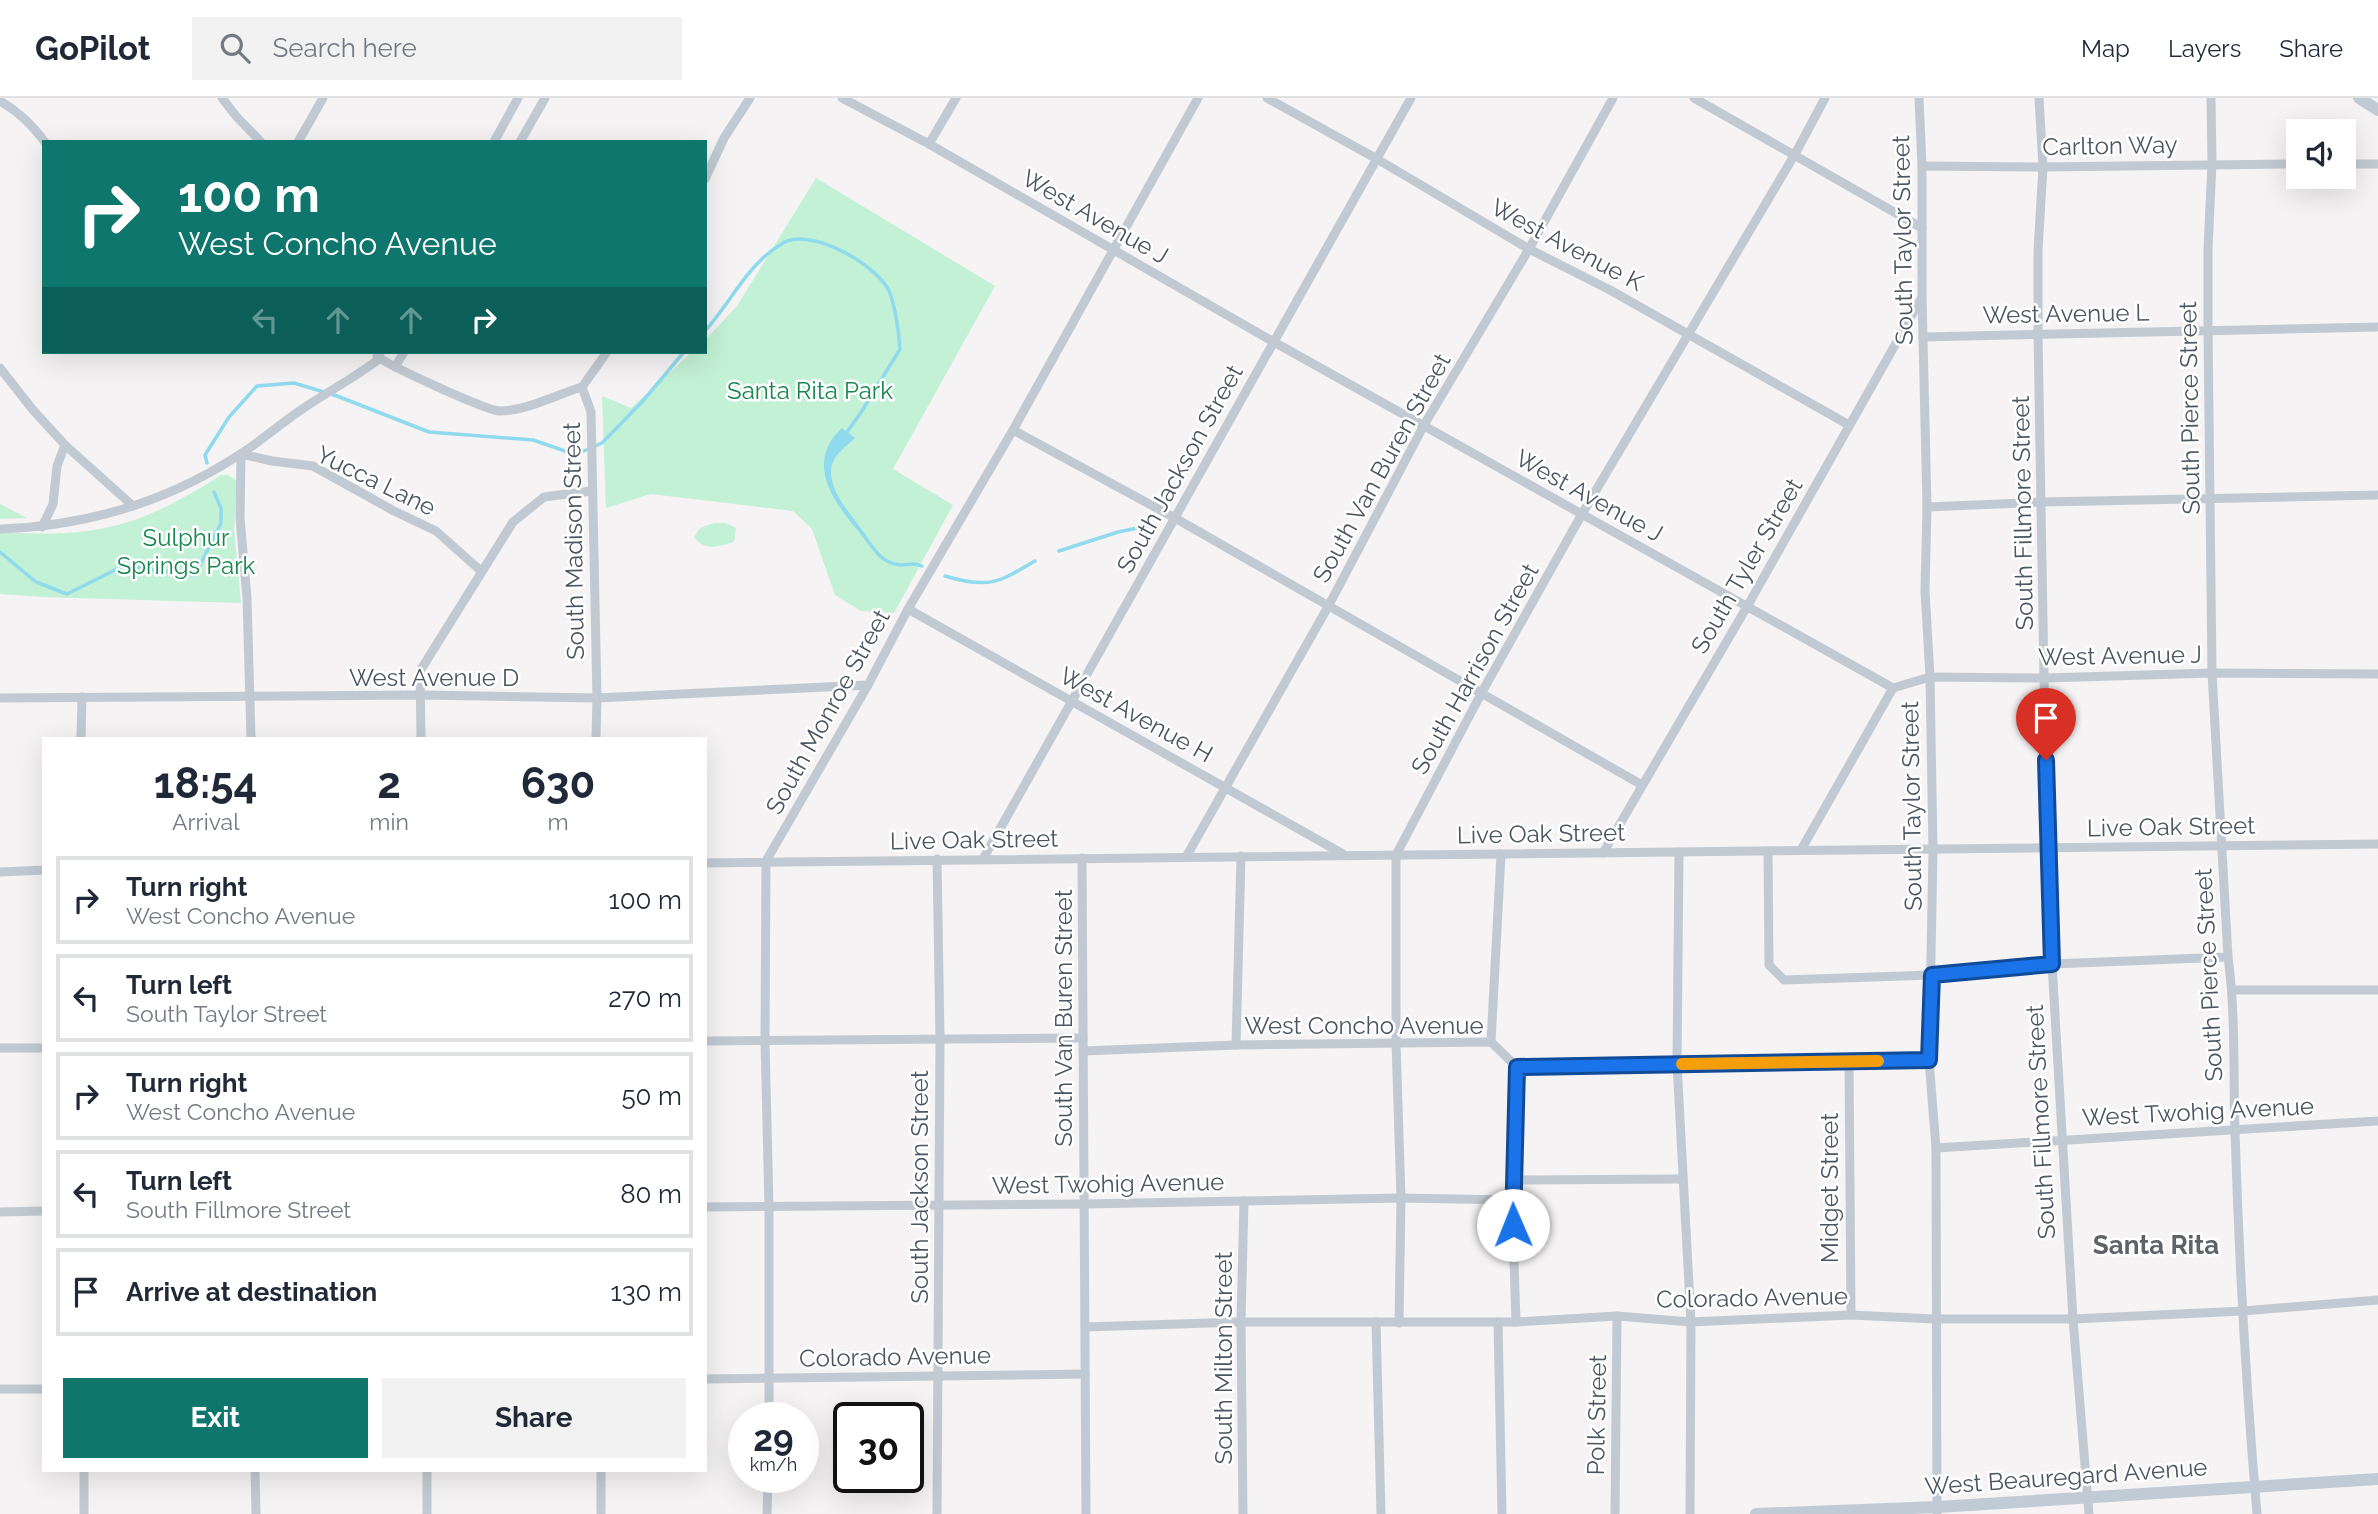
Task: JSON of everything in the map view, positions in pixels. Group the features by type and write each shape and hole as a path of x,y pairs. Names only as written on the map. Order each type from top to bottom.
{"street":[{"path":"222,98 259,140"},
{"path":"300,140 323,98"},
{"path":"495,140 518,98"},
{"path":"521,140 545,98"},
{"path":"707,176 724,138 750,98"},
{"name":"West Avenue J","path":"842,98 929,144 1274,342 1892,688 1930,677 2046,678 2212,673 2378,674"},
{"path":"929,144 956,98"},
{"name":"South Monroe Street","path":"769,1402 765,1041 766,861 1013,430 1198,98"},
{"name":"West Avenue K","path":"1267,98 1529,249 1610,290 1849,425"},
{"name":"South Jackson Street","path":"983,859 1411,98"},
{"name":"South Van Buren Street","path":"1186,857 1329,606 1424,425 1529,249 1613,98"},
{"path":"1694,98 1922,228"},
{"name":"South Harrison Street","path":"1399,1323 1401,1198 1396,1043 1396,855 1482,692 1582,514 1795,154 1825,98"},
{"name":"South Taylor Street","path":"1919,98 1927,507 1925,591 1930,677 1933,851 1929,1060 1936,1148 1938,1510"},
{"name":"South Fillmore Street","path":"2039,98 2043,167 2038,250 2038,334 2047,848 2061,1139 2090,1514"},
{"name":"South Pierce Street","path":"2211,98 2208,330 2212,673 2228,957 2233,990 2235,1131 2243,1311 2257,1514"},
{"path":"2359,98 2378,110"},
{"path":"0,100 31,122 44,140"},
{"name":"Carlton Way","path":"1922,166 2286,164"},
{"path":"2356,164 2378,164"},
{"name":"South Tyler Street","path":"1603,853 1748,605 1922,296"},
{"name":"West Avenue L","path":"1923,337 2378,327"},
{"path":"0,529 42,527 91,519 173,491 241,454 297,412 357,376 378,354 396,367 474,403 499,411 537,403 582,387"},
{"path":"396,367 403,354"},
{"name":"South Madison Street","path":"596,737 591,412 582,387 606,354"},
{"path":"0,368 65,445 133,506"},
{"path":"1013,430 1175,518 1642,785"},
{"path":"42,527 53,504 57,466 65,445"},
{"path":"241,454 240,518 247,598 251,737"},
{"name":"Yucca Lane","path":"241,454 313,466 436,531 481,571"},
{"path":"421,737 419,671 513,522 544,497 591,491"},
{"path":"1927,507 2378,495"},
{"name":"West Avenue H","path":"908,609 1345,855"},
{"name":"West Avenue D","path":"0,698 421,695 597,698 868,684"},
{"path":"1801,850 1892,688"},
{"path":"81,737 82,697"},
{"name":"Live Oak Street","path":"707,863 2378,844"},
{"path":"1768,851 1769,965 1784,980 1932,975 2052,964 2228,957"},
{"path":"1679,852 1677,1064 1691,1322 1690,1514"},
{"path":"1491,1042 1501,854"},
{"path":"1236,1045 1241,856"},
{"name":"South Van Buren Street","path":"1082,858 1086,1514"},
{"name":"South Jackson Street","path":"937,859 940,1039 937,1514"},
{"path":"0,872 42,870"},
{"path":"2233,990 2378,990"},
{"path":"707,1041 1083,1038"},
{"name":"West Concho Avenue","path":"1083,1051 1236,1045 1491,1042 1517,1067"},
{"path":"0,1048 42,1048"},
{"path":"1516,1322 1512,1200 1517,1067 1929,1060"},
{"name":"Midget Street","path":"1849,1061 1850,1315"},
{"name":"West Twohig Avenue","path":"1936,1148 2378,1121"},
{"path":"1513,1180 1683,1179"},
{"name":"West Twohig Avenue","path":"707,1207 1401,1198 1512,1200"},
{"name":"South Milton Street","path":"1243,1514 1241,1322 1244,1201"},
{"path":"0,1212 42,1212"},
{"name":"Colorado Avenue","path":"1085,1326 1241,1322 1516,1322 1617,1316 1691,1322 1850,1315 1935,1319 2073,1319 2243,1311 2378,1300"},
{"name":"Polk Street","path":"1615,1514 1617,1316"},
{"path":"1376,1322 1381,1514"},
{"path":"1498,1322 1502,1514"},
{"name":"Colorado Avenue","path":"707,1379 1085,1374"},
{"path":"0,1389 42,1389"},
{"path":"84,1472 84,1514"},
{"path":"255,1472 256,1514"},
{"path":"427,1472 427,1514"},
{"path":"601,1472 601,1514"},
{"name":"West Beauregard Avenue","path":"1756,1514 1938,1510 2088,1497 2378,1479"},
{"path":"767,1514 768,1493"}],"green space":[{"name":"Santa Rita Park","path":"816,178 995,286 893,469 953,505 894,613 861,611 835,595 812,529 793,511 651,494 606,508 602,396 631,408 690,354 707,354 707,338 737,306"},
{"name":"Sulphur Springs Park","path":"221,475 228,475 237,481 234,529 241,603 0,594 0,533 76,532 123,524 173,503"},
{"path":"0,504 27,518 0,519"},
{"path":"714,523 726,523 736,528 734,542 708,546 698,542 694,537 700,528"}],"water":[{"path":"842,428 855,438 835,458 831,471 832,481 841,501 866,535 864,538 835,499 824,471 830,442"}],"waterway":[{"path":"707,329 759,261 783,243 795,239 825,244 842,251 871,270 889,291 900,349 845,435"},
{"path":"207,463 205,455 229,417 257,386 294,383 337,396 429,432 533,440 568,452 584,451 602,443 642,402 682,354"},
{"path":"0,552 36,582 67,594 123,566 195,575 221,523 221,508 214,492"},
{"path":"1059,551 1118,532 1152,525"},
{"path":"862,533 887,561 893,564 922,566"},
{"path":"945,576 972,582 992,582 1035,561"}],"slow traffic":[{"path":"1682,1064 1878,1061"}],"district":[{"name":"Santa Rita","path":"2156,1245"}],"route":[{"path":"1513,1225 1517,1067 1929,1060 1932,975 2052,964 2046,760"}]}
